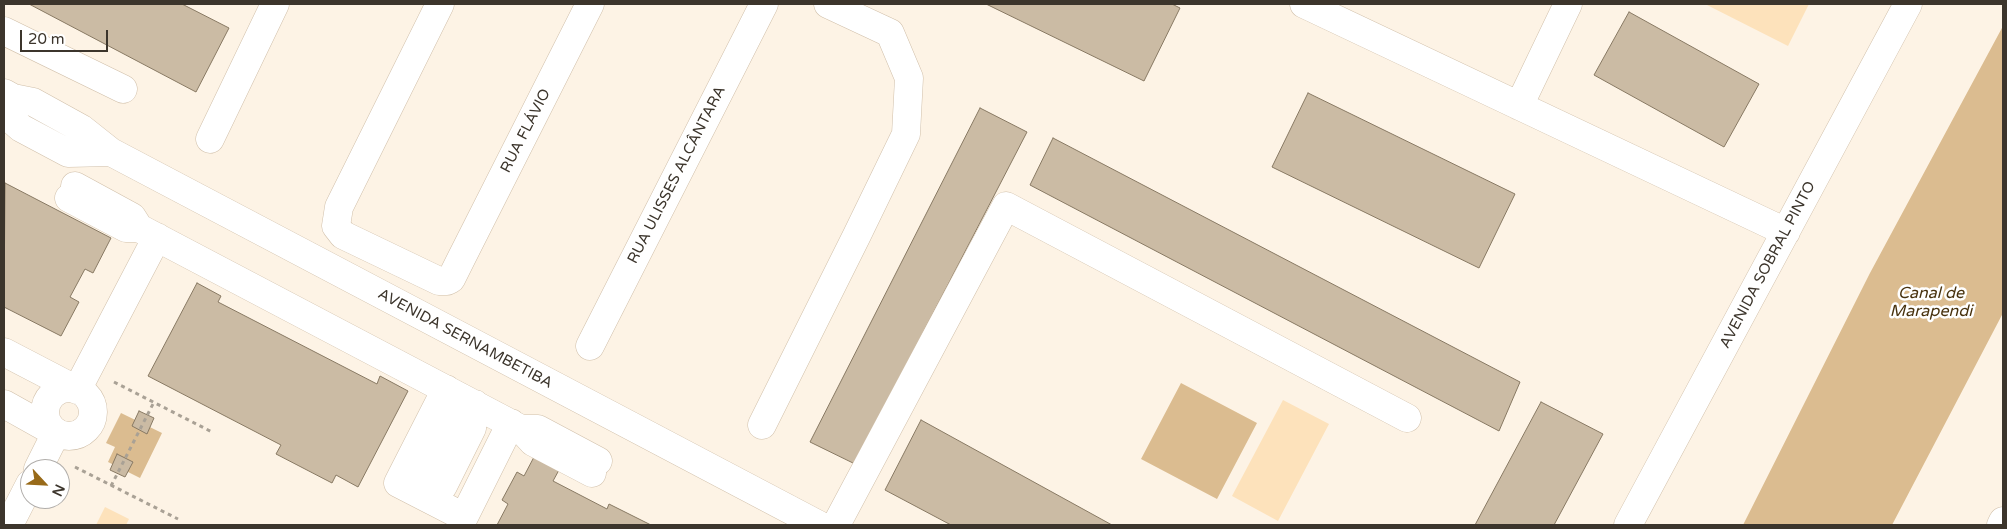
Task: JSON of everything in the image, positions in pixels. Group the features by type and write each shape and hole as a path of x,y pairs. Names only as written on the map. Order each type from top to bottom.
{"street":[{"path":"210,139 275,4"},
{"name":"RUA FLÁVIO","path":"440,4 339,207 336,226 343,235 439,281 451,279 462,259 590,4"},
{"name":"RUA ULISSES ALCÂNTARA","path":"590,346 764,4"},
{"path":"762,425 906,134 909,78 890,33 828,4"},
{"path":"1304,4 1786,232"},
{"path":"1519,106 1568,4"},
{"name":"AVENIDA SOBRAL PINTO","path":"1628,525 1908,4"},
{"path":"4,31 122,89"},
{"name":"AVENIDA SERNAMBETIBA","path":"4,93 13,98 33,102 82,128 110,152 819,525"},
{"path":"4,113 21,128 68,153 110,152"},
{"path":"72,192 132,217 156,237 516,426 538,429 595,467"},
{"path":"836,525 1006,206 1407,418"},
{"path":"84,396 156,237"},
{"path":"4,352 84,396 92,412 91,420 81,432 65,434 4,404"},
{"path":"65,434 47,423 45,415 48,400 60,390 67,388 84,396"},
{"path":"446,389 398,482 464,516 516,426"},
{"path":"436,482 472,428 475,404"},
{"path":"65,434 66,459"},
{"path":"46,459 65,434"},
{"path":"9,525 20,504"},
{"path":"27,525 36,509"},
{"path":"2001,525 2003,521"}],"path":[{"path":"113,381 212,432"},
{"path":"111,486 154,402"},
{"path":"70,470 111,486 178,519"}],"shaded area":[{"path":"1705,4 1809,4 1788,46"},
{"path":"1283,400 1329,424 1278,521 1232,496"},
{"path":"105,507 129,519 126,525 96,525"}],"water":[{"name":"Canal de Marapendi","path":"2003,26 2003,313 1892,525 1743,525 1870,273"},
{"path":"1181,383 1257,423 1217,499 1141,459"},
{"path":"121,413 162,433 140,478 108,462 115,447 106,443"}],"building":[{"path":"29,4 182,4 229,28 196,92"},
{"path":"986,4 1172,4 1180,8 1144,81"},
{"path":"1629,12 1759,84 1724,147 1594,75"},
{"path":"1308,93 1515,194 1479,268 1272,167"},
{"path":"980,108 1027,132 855,464 810,442"},
{"path":"1053,138 1520,382 1499,431 1030,185"},
{"path":"5,183 111,238 93,273 85,269 70,297 79,302 61,336 4,307"},
{"path":"197,283 221,296 218,302 377,384 380,376 408,391 358,487 336,475 332,483 276,454 281,445 148,376"},
{"path":"1541,402 1603,434 1554,525 1475,525"},
{"path":"139,411 154,418 147,434 132,426"},
{"path":"921,420 1112,525 951,525 885,490"},
{"path":"117,454 133,462 125,477 110,470"},
{"path":"534,457 559,470 553,481 607,509 609,504 651,525 497,525 508,504 502,500 517,472 524,476"}]}
